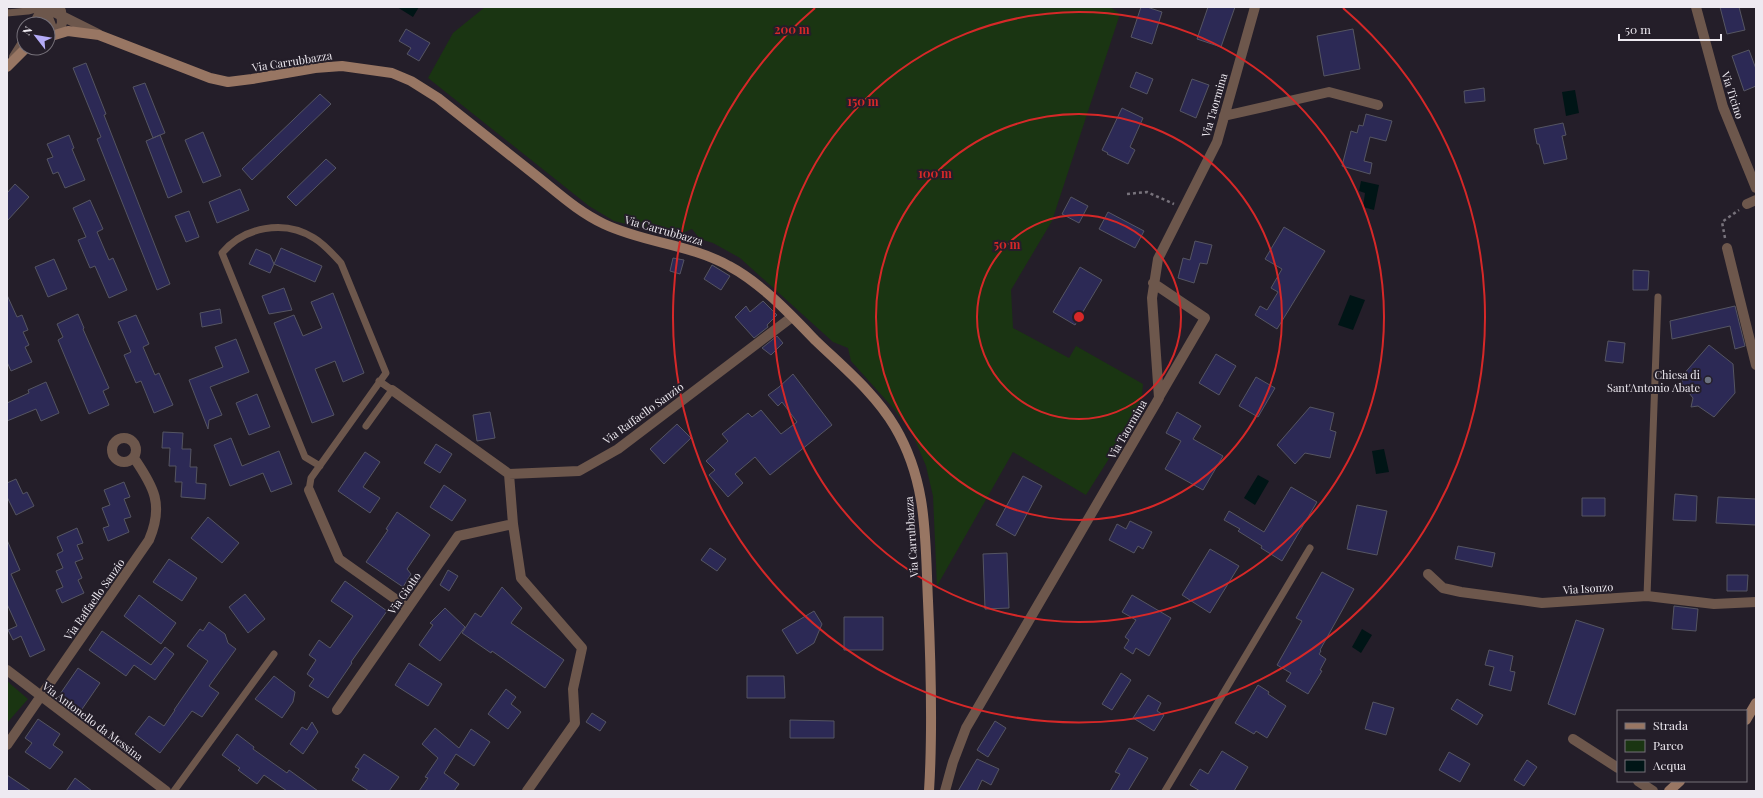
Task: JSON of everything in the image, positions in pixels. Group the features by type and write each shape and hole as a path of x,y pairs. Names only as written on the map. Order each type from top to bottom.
{"main road":[{"name":"Via Carrubbazza","path":"58,33 68,31 99,35 210,78 228,82 315,68 342,66 392,73 411,81 438,98 589,216 627,233 707,254 730,266 749,279 792,316 881,404 899,434 917,479 923,506 931,672 932,739 929,791"},
{"path":"10,63 17,56"},
{"path":"1747,718 1756,703"},
{"path":"1669,791 1679,782"}],"street":[{"path":"43,7 52,28 58,33 62,23 61,11"},
{"path":"43,7 61,11 99,35"},
{"path":"38,16 43,7"},
{"name":"Via Taormina","path":"945,791 953,762 966,728 1159,398 1152,298 1153,283 1158,259 1217,142 1255,7"},
{"name":"Via Ticino","path":"1696,7 1723,107 1756,188"},
{"path":"10,63 16,54"},
{"path":"1224,116 1329,92 1378,105"},
{"path":"1728,248 1756,365"},
{"path":"1153,283 1205,318 1159,398"},
{"name":"Via Raffaello Sanzio","path":"509,474 579,471 618,448 792,316"},
{"path":"392,390 509,474 513,524 522,578 582,648 573,689 575,723 527,791"},
{"name":"Via Raffaello Sanzio","path":"7,745 149,540 155,526 156,500 148,478 134,458"},
{"path":"309,490 339,559 408,608"},
{"name":"Via Giotto","path":"337,710 458,536 513,524"},
{"name":"Via Isonzo","path":"1428,574 1443,588 1461,592 1542,603 1647,596 1714,604 1756,602"},
{"name":"Via Antonello da Messina","path":"7,670 40,697 166,791"},
{"path":"1573,739 1617,767"},
{"path":"1640,782 1653,791"}],"lane":[{"path":"7,13 28,11 43,7"},
{"path":"309,490 311,478 320,466 379,382 386,373 341,263 329,250 314,238 297,230 280,227 266,227 230,242 222,253 305,457 320,466"},
{"path":"1647,596 1658,297"},
{"path":"366,426 392,390 379,382"},
{"path":"1165,791 1310,548"},
{"path":"174,791 274,654"}],"path":[{"path":"1126,194 1147,192 1184,208"},
{"path":"1728,248 1722,222 1752,202"}],"green space":[{"path":"485,7 1110,7 1120,14 1052,221 1011,290 1013,328 1069,358 1076,346 1143,384 1141,408 1086,495 1013,452 937,586 933,496 926,466 912,433 894,409 851,361 848,348 833,342 740,258 713,243 700,239 692,229 675,236 614,221 589,206 428,78 453,33"},
{"path":"7,681 28,699 7,723"}],"water":[{"path":"397,7 419,7 413,17"},
{"path":"1575,90 1579,113 1566,116 1562,92"},
{"path":"1361,181 1379,185 1374,210 1363,207 1365,193 1359,191"},
{"path":"1350,295 1365,300 1353,330 1338,325"},
{"path":"1384,449 1389,472 1376,474 1372,451"},
{"path":"1258,475 1269,481 1255,505 1244,498"},
{"path":"1362,629 1372,635 1361,653 1352,647"}],"building":[{"path":"1141,7 1147,7 1162,12 1152,44 1131,37"},
{"path":"1208,7 1235,7 1221,47 1197,39"},
{"path":"1720,7 1739,7 1745,30 1727,34"},
{"path":"406,29 430,43 419,61 407,54 411,48 399,41"},
{"path":"1353,29 1360,69 1324,76 1317,36"},
{"path":"1749,50 1756,69 1756,86 1744,91 1732,56"},
{"path":"86,63 106,114 104,115 170,284 157,290 97,139 101,137 73,68"},
{"path":"1136,72 1153,79 1147,94 1130,87"},
{"path":"1192,79 1209,85 1196,118 1180,111"},
{"path":"145,83 165,133 153,138 133,87"},
{"path":"1484,88 1485,101 1465,103 1464,91"},
{"path":"320,94 331,104 252,180 242,169"},
{"path":"1122,108 1143,118 1130,147 1135,150 1128,164 1102,150"},
{"path":"1366,114 1392,121 1386,141 1370,137 1364,161 1372,163 1370,174 1342,166 1351,131 1357,133 1359,125 1363,126"},
{"path":"1563,123 1566,135 1562,136 1567,159 1544,164 1539,144 1537,144 1534,129"},
{"path":"203,132 221,176 203,183 185,140"},
{"path":"69,135 74,148 72,149 85,180 65,188 58,172 53,174 47,159 53,157 47,144"},
{"path":"160,135 182,192 168,198 146,141"},
{"path":"326,159 336,168 296,206 287,197"},
{"path":"15,184 29,197 7,221 7,193"},
{"path":"240,189 249,210 217,223 209,202"},
{"path":"1071,197 1088,206 1079,223 1062,214"},
{"path":"90,200 103,229 97,232 109,260 113,258 127,290 109,298 95,266 90,268 78,240 86,237 73,208"},
{"path":"189,211 199,237 186,242 175,216"},
{"path":"1108,212 1144,231 1135,248 1099,229"},
{"path":"1284,227 1325,251 1277,329 1255,315 1260,306 1267,310 1278,292 1271,288 1282,269 1265,259"},
{"path":"1195,241 1212,245 1207,264 1200,263 1194,283 1178,278 1183,258 1190,260"},
{"path":"281,248 322,266 315,282 274,264"},
{"path":"256,249 270,255 274,264 270,273 249,264"},
{"path":"673,258 684,260 680,274 670,271"},
{"path":"54,259 67,289 48,297 35,267"},
{"path":"712,265 730,276 721,290 704,279"},
{"path":"1080,267 1102,280 1075,325 1053,312"},
{"path":"1633,270 1649,271 1648,290 1633,290"},
{"path":"284,288 292,310 269,314 262,296"},
{"path":"333,293 364,373 343,382 335,361 315,369 334,415 312,423 274,323 294,315 303,336 322,328 311,302"},
{"path":"7,295 17,317 22,315 28,330 23,332 29,345 25,347 32,362 11,371 7,362"},
{"path":"763,301 777,315 767,325 768,327 754,338 735,317 746,306 750,312"},
{"path":"1735,306 1745,346 1735,349 1730,326 1672,339 1670,321"},
{"path":"220,309 222,323 202,327 200,313"},
{"path":"78,314 109,388 103,391 109,405 89,414 58,340 63,337 57,324"},
{"path":"136,315 149,344 143,347 155,375 159,373 173,405 154,413 141,381 136,383 124,355 131,352 118,322"},
{"path":"777,336 783,343 771,355 762,348"},
{"path":"236,339 249,372 210,387 222,415 209,420 208,429 189,380 223,367 215,347"},
{"path":"1608,341 1625,343 1623,363 1605,361"},
{"name":"Chiesa di Sant'Antonio Abate","path":"1709,345 1733,364 1735,393 1714,417 1698,406 1691,407 1693,398 1682,384 1682,376"},
{"path":"1216,354 1236,366 1219,395 1199,383"},
{"path":"793,374 832,425 770,475 755,457 735,474 743,483 728,497 709,475 715,470 706,461 728,441 722,434 748,413 752,417 761,410 781,434 797,422 782,402 778,406 768,395"},
{"path":"1256,377 1275,388 1258,417 1239,406"},
{"path":"46,382 59,413 41,421 36,409 7,421 7,403 29,393 28,390"},
{"path":"257,394 270,427 249,435 236,403"},
{"path":"1310,407 1334,413 1330,430 1336,432 1330,458 1305,453 1295,464 1277,445"},
{"path":"490,412 495,438 477,441 473,415"},
{"path":"1177,412 1201,426 1193,439 1223,456 1203,490 1165,469 1181,441 1166,433"},
{"path":"677,424 691,438 664,464 650,449"},
{"path":"163,432 183,433 182,449 191,449 190,467 197,467 196,483 206,484 205,499 181,497 182,482 175,482 176,466 169,466 170,448 162,448"},
{"path":"231,438 242,466 279,451 292,484 271,492 263,473 230,486 214,445"},
{"path":"436,444 452,454 440,473 424,463"},
{"path":"365,452 380,462 363,487 380,498 370,513 338,491"},
{"path":"1023,476 1042,486 1015,536 996,525"},
{"path":"16,479 23,494 27,492 34,506 16,515 7,497 7,483"},
{"path":"124,482 130,497 124,499 131,517 124,519 129,532 108,541 103,528 109,526 102,508 110,505 104,490"},
{"path":"444,485 466,500 452,521 430,507"},
{"path":"1291,487 1317,502 1282,561 1238,531 1240,529 1224,520 1229,511 1264,532"},
{"path":"1675,494 1697,496 1696,521 1673,520"},
{"path":"1718,497 1756,499 1756,525 1716,523"},
{"path":"1582,498 1605,498 1605,516 1582,516"},
{"path":"1357,505 1387,511 1377,555 1347,549"},
{"path":"397,512 430,535 407,569 411,574 403,587 366,562 388,530 386,529"},
{"path":"208,517 239,543 222,563 191,538"},
{"path":"1130,521 1152,532 1143,549 1138,546 1134,553 1109,540 1117,524 1126,529"},
{"path":"77,528 83,543 77,545 83,559 75,562 82,578 78,580 84,593 62,603 56,590 63,587 56,571 63,568 57,554 63,551 57,537"},
{"path":"7,540 20,570 11,574 45,650 30,657 21,636 13,640 8,630 17,626 7,604"},
{"path":"1458,546 1495,553 1492,567 1455,559"},
{"path":"710,548 726,559 717,571 701,560"},
{"path":"1210,549 1239,566 1210,613 1182,595"},
{"path":"1007,553 1009,608 985,609 983,554"},
{"path":"169,559 197,578 182,601 153,582"},
{"path":"448,570 458,576 449,591 440,585"},
{"path":"1322,572 1354,589 1320,650 1321,651 1319,654 1326,659 1320,670 1322,671 1308,694 1286,681 1291,673 1277,665 1302,621 1296,618"},
{"path":"1727,575 1748,575 1747,591 1727,591"},
{"path":"345,581 387,611 328,698 309,686 314,679 307,674 316,660 309,655 319,640 330,648 353,616 331,601"},
{"path":"502,587 522,608 511,623 564,660 545,688 492,651 491,653 462,633 475,613 481,617"},
{"path":"245,594 265,619 248,633 229,607"},
{"path":"139,595 176,623 161,644 124,616"},
{"path":"1132,595 1171,618 1149,656 1136,648 1133,654 1124,648 1129,640 1125,637 1136,620 1122,612"},
{"path":"1674,606 1698,609 1696,631 1672,629"},
{"path":"445,608 465,627 440,661 419,645 433,625 430,623"},
{"path":"814,611 822,624 814,643 797,654 782,630"},
{"path":"844,617 883,617 883,650 844,650"},
{"path":"1576,620 1604,629 1575,715 1548,704"},
{"path":"209,622 225,634 228,643 236,649 209,686 219,693 202,717 192,711 160,753 135,734 149,716 164,726 208,661 187,646 200,629 203,631"},
{"path":"102,631 151,665 165,647 174,654 155,680 134,665 126,676 89,650"},
{"path":"1489,650 1513,656 1510,671 1515,672 1511,691 1489,685 1494,667 1485,665"},
{"path":"409,663 442,684 428,706 395,685"},
{"path":"78,668 100,683 80,712 58,697"},
{"path":"1121,673 1131,680 1112,710 1102,704"},
{"path":"274,676 295,692 293,702 282,718 255,699"},
{"path":"747,676 784,676 785,698 747,698"},
{"path":"1258,685 1286,706 1267,738 1256,731 1254,734 1235,723"},
{"path":"506,689 516,697 511,704 521,712 508,729 488,714"},
{"path":"1148,695 1161,703 1157,711 1164,715 1154,731 1133,718"},
{"path":"1457,699 1483,715 1477,725 1451,709"},
{"path":"1373,702 1394,708 1386,735 1365,729"},
{"path":"592,713 606,722 600,731 586,722"},
{"path":"38,719 60,734 53,745 63,752 50,769 25,752 32,743 25,738"},
{"path":"790,720 834,721 834,738 790,738"},
{"path":"995,721 1006,728 988,757 977,750"},
{"path":"312,722 318,732 303,754 290,744 302,727 307,730"},
{"path":"435,728 459,748 471,729 490,742 474,766 456,754 444,773 459,784 454,791 419,791 428,778 425,777 438,758 422,744"},
{"path":"237,734 254,747 253,749 287,773 289,770 318,791 287,791 264,775 257,784 238,770 240,768 222,755"},
{"path":"1129,748 1148,758 1128,791 1110,791 1120,774 1115,772"},
{"path":"1222,751 1248,767 1234,791 1200,791 1190,785 1200,769 1208,774"},
{"path":"1449,752 1470,764 1460,782 1439,770"},
{"path":"364,754 399,777 389,791 369,791 352,780 359,769 355,767"},
{"path":"977,759 999,769 991,785 982,780 977,791 958,791"},
{"path":"1527,760 1537,767 1524,786 1514,780"},
{"path":"7,775 31,791 7,791"},
{"path":"75,778 92,791 66,791"}],"place":[{"name":"Chiesa di Sant'Antonio Abate","path":"1708,380"}]}
